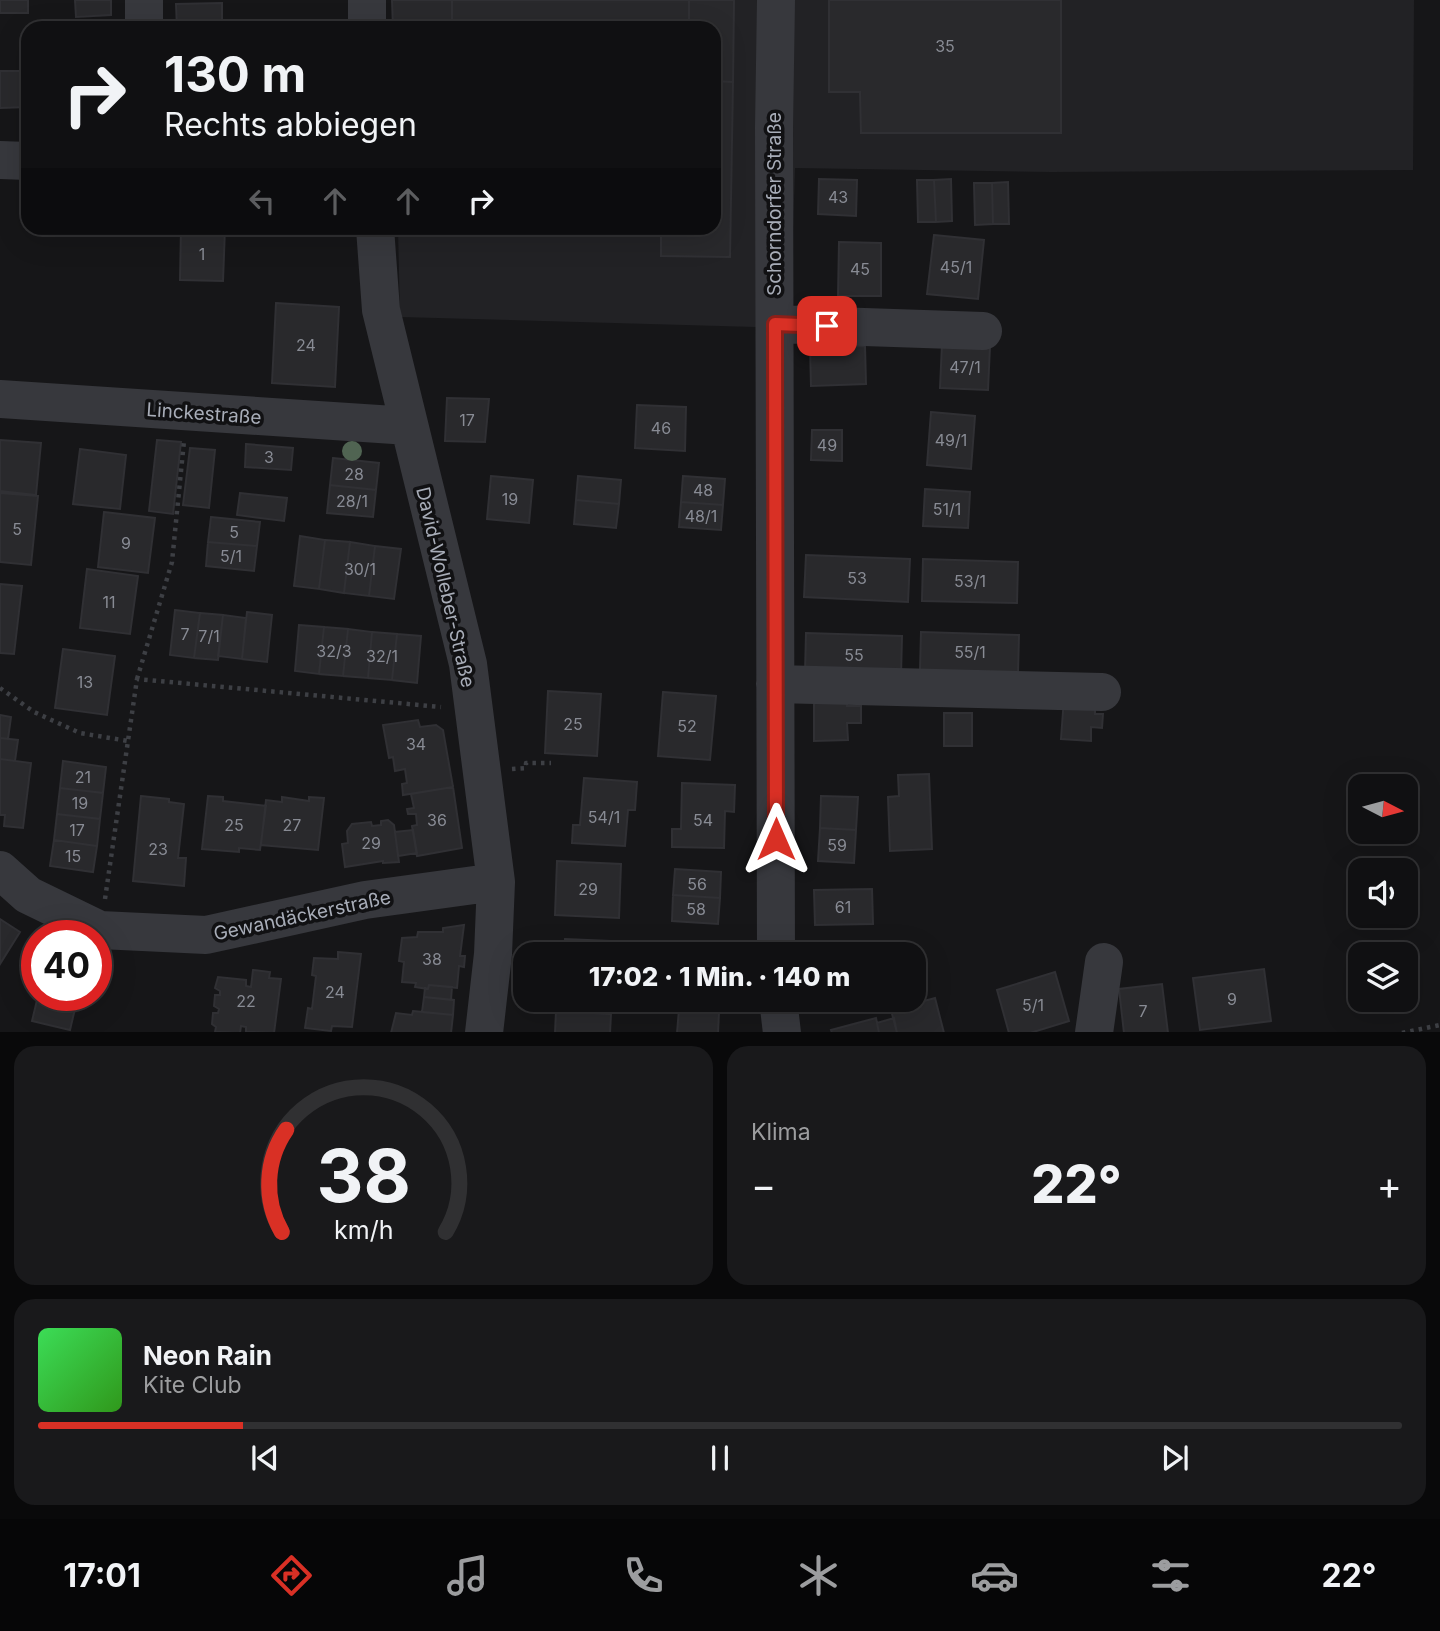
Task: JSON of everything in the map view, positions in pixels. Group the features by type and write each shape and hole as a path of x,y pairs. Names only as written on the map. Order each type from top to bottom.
{"street":[{"path":"144,0 144,21"},
{"path":"367,0 367,21"},
{"name":"Schorndorfer Straße","path":"776,0 776,942"},
{"path":"0,160 21,160"},
{"name":"David-Wolleber-Straße","path":"376,235 382,310 468,664 496,882 493,954 484,1032"},
{"path":"775,324 983,331"},
{"name":"Linckestraße","path":"0,399 409,426"},
{"path":"775,684 1102,692"},
{"name":"Gewandäckerstraße","path":"0,870 28,895 79,920"},
{"name":"Gewandäckerstraße","path":"112,931 206,935 365,900 496,882"},
{"path":"1094,1032 1104,962"},
{"path":"780,1012 782,1032"}],"path":[{"path":"101,920 137,679 172,562 187,412"},
{"path":"137,679 473,709"},
{"path":"0,688 34,712 80,733 128,741"},
{"path":"526,768 526,763 551,763"},
{"path":"1402,1032 1440,1025"}],"shaded area":[{"path":"393,0 1414,0 1413,170 1051,172 795,168 790,328 400,317 398,235 721,235 721,21 634,21"}],"building":[{"path":"0,0 28,0 28,13 0,13"},
{"path":"75,0 111,0 111,15 76,17"},
{"path":"392,0 452,0 452,21 393,21"},
{"path":"452,0 689,0 689,21 452,21"},
{"path":"689,0 734,0 733,82 721,81 721,21 689,21"},
{"path":"829,0 1061,0 1061,133 861,133 860,92 829,92"},
{"path":"222,3 222,21 177,21 176,4"},
{"path":"0,71 21,71 21,107 0,108"},
{"path":"721,81 733,82 730,257 661,256 661,235 721,235"},
{"path":"819,179 857,180 856,216 818,214"},
{"path":"951,179 952,221 936,222 934,180"},
{"path":"917,180 934,180 936,222 918,222"},
{"path":"1008,182 1009,224 993,224 992,183"},
{"path":"974,183 992,183 993,224 975,225"},
{"path":"181,235 225,235 223,281 180,280"},
{"path":"934,235 984,240 978,299 927,294"},
{"path":"839,242 881,243 881,296 838,296"},
{"path":"276,303 339,307 335,387 272,383"},
{"path":"942,344 990,346 988,390 940,388"},
{"path":"865,346 866,384 811,386 810,347"},
{"path":"447,398 489,399 485,442 445,441"},
{"path":"637,405 686,407 685,451 635,448"},
{"path":"931,412 975,416 971,469 927,465"},
{"path":"812,430 842,430 842,461 811,460"},
{"path":"0,440 41,443 36,495 0,491"},
{"path":"157,440 181,442 173,514 149,511"},
{"path":"246,444 293,448 291,470 245,467"},
{"path":"190,448 215,450 209,508 183,505"},
{"path":"80,449 126,455 120,509 73,504"},
{"path":"333,458 379,463 376,490 330,485"},
{"path":"491,476 533,480 529,523 487,519"},
{"path":"578,476 621,480 619,504 576,500"},
{"path":"683,476 725,479 723,505 681,502"},
{"path":"330,485 376,490 373,517 327,513"},
{"path":"925,489 970,492 968,528 923,526"},
{"path":"0,493 38,496 31,565 0,562"},
{"path":"240,493 287,498 284,521 237,515"},
{"path":"576,500 619,504 616,528 574,524"},
{"path":"681,502 723,505 721,530 679,527"},
{"path":"104,512 155,518 148,573 98,567"},
{"path":"211,517 260,522 257,546 208,542"},
{"path":"300,536 325,540 319,589 294,586"},
{"path":"325,540 350,542 344,593 319,589"},
{"path":"208,542 257,546 254,571 206,566"},
{"path":"350,542 375,546 369,596 344,593"},
{"path":"375,546 401,549 394,599 369,596"},
{"path":"806,555 910,559 908,602 804,597"},
{"path":"923,559 1018,562 1017,603 922,601"},
{"path":"87,569 138,576 130,634 80,628"},
{"path":"0,584 22,586 14,654 0,653"},
{"path":"175,610 200,613 194,658 170,655"},
{"path":"247,612 272,615 267,662 242,659"},
{"path":"200,613 223,615 218,660 194,658"},
{"path":"223,615 246,618 242,659 218,656"},
{"path":"299,625 324,627 319,674 295,671"},
{"path":"324,627 348,629 343,676 319,674"},
{"path":"348,629 372,632 368,678 343,676"},
{"path":"372,632 397,634 392,680 368,678"},
{"path":"921,632 1019,635 1018,673 920,670"},
{"path":"806,633 902,636 901,676 805,673"},
{"path":"397,634 421,636 417,683 392,680"},
{"path":"63,649 115,656 107,715 55,708"},
{"path":"548,691 601,694 597,756 545,753"},
{"path":"663,692 716,696 710,760 658,756"},
{"path":"847,698 847,706 861,706 861,723 847,723 848,740 814,741 814,699"},
{"path":"1064,698 1095,700 1095,714 1103,714 1102,728 1091,727 1091,741 1061,739"},
{"path":"944,713 972,713 972,746 944,746"},
{"path":"0,715 11,717 8,739 0,738"},
{"path":"418,720 420,727 436,725 443,730 453,787 403,795 402,784 407,783 405,769 395,771 393,757 389,758 383,725"},
{"path":"0,738 18,740 15,761 0,759"},
{"path":"0,759 31,763 23,828 4,826 5,815 0,815"},
{"path":"63,761 106,767 103,793 60,788"},
{"path":"929,774 932,849 890,851 888,797 899,796 898,775"},
{"path":"584,778 637,782 635,810 628,810 625,846 572,843 573,825 580,825"},
{"path":"682,783 735,785 734,812 725,811 724,848 672,847 672,829 681,829"},
{"path":"453,787 462,848 417,856 412,826 417,825 416,814 408,814 407,809 414,808 411,794"},
{"path":"60,788 103,793 100,819 57,814"},
{"path":"141,796 169,799 169,802 184,804 178,858 186,858 184,886 133,881"},
{"path":"208,796 223,797 223,801 266,806 260,850 239,848 239,852 202,849"},
{"path":"821,796 858,797 856,830 820,828"},
{"path":"282,797 309,801 309,797 324,798 318,850 261,845 266,800 282,802"},
{"path":"57,814 100,819 97,846 54,840"},
{"path":"388,820 394,825 399,862 383,861 345,867 342,844 348,843 347,831 352,824 371,822 372,826 381,825 381,821"},
{"path":"820,828 856,830 854,863 818,861"},
{"path":"413,830 417,853 398,856 395,832"},
{"path":"54,840 97,846 93,872 50,866"},
{"path":"557,861 621,864 619,918 555,915"},
{"path":"675,869 721,872 720,898 673,895"},
{"path":"872,889 873,924 815,925 814,890"},
{"path":"673,895 720,898 718,924 672,921"},
{"path":"0,919 20,932 0,964"},
{"path":"464,925 460,956 465,956 464,967 459,966 457,988 429,985 428,989 415,987 416,983 402,982 404,962 399,961 402,938 417,937 418,932 443,932 443,928"},
{"path":"565,939 633,942 565,942"},
{"path":"338,952 361,954 352,1027 332,1026 331,1031 305,1028 308,1008 312,1009 316,976 312,975 314,958 338,959"},
{"path":"1264,969 1271,1021 1200,1030 1193,978"},
{"path":"253,970 270,972 269,978 281,979 274,1032 246,1032 246,1027 241,1026 240,1032 215,1032 216,1027 212,1024 213,1013 218,1013 219,1009 214,1006 215,995 220,995 220,991 215,988 218,977 246,980 246,986 251,987"},
{"path":"1055,972 1069,1021 1033,1032 1009,1032 997,990"},
{"path":"1162,984 1168,1032 1124,1032 1119,989"},
{"path":"429,985 452,987 451,1000 424,997 425,988 428,989"},
{"path":"424,997 454,1000 453,1015 422,1012"},
{"path":"935,998 944,1032 897,1032 892,1012 926,1012 926,1000"},
{"path":"34,1011 74,1011 70,1030 32,1021"},
{"path":"413,1011 453,1015 451,1032 391,1032 396,1013 412,1015"},
{"path":"556,1012 611,1014 610,1032 555,1032"},
{"path":"679,1012 719,1012 718,1032 677,1032"},
{"path":"876,1018 879,1032 832,1032 831,1030"},
{"path":"894,1018 897,1032 879,1032 877,1023"}],"route":[{"path":"776,839 775,324 827,326"}]}
